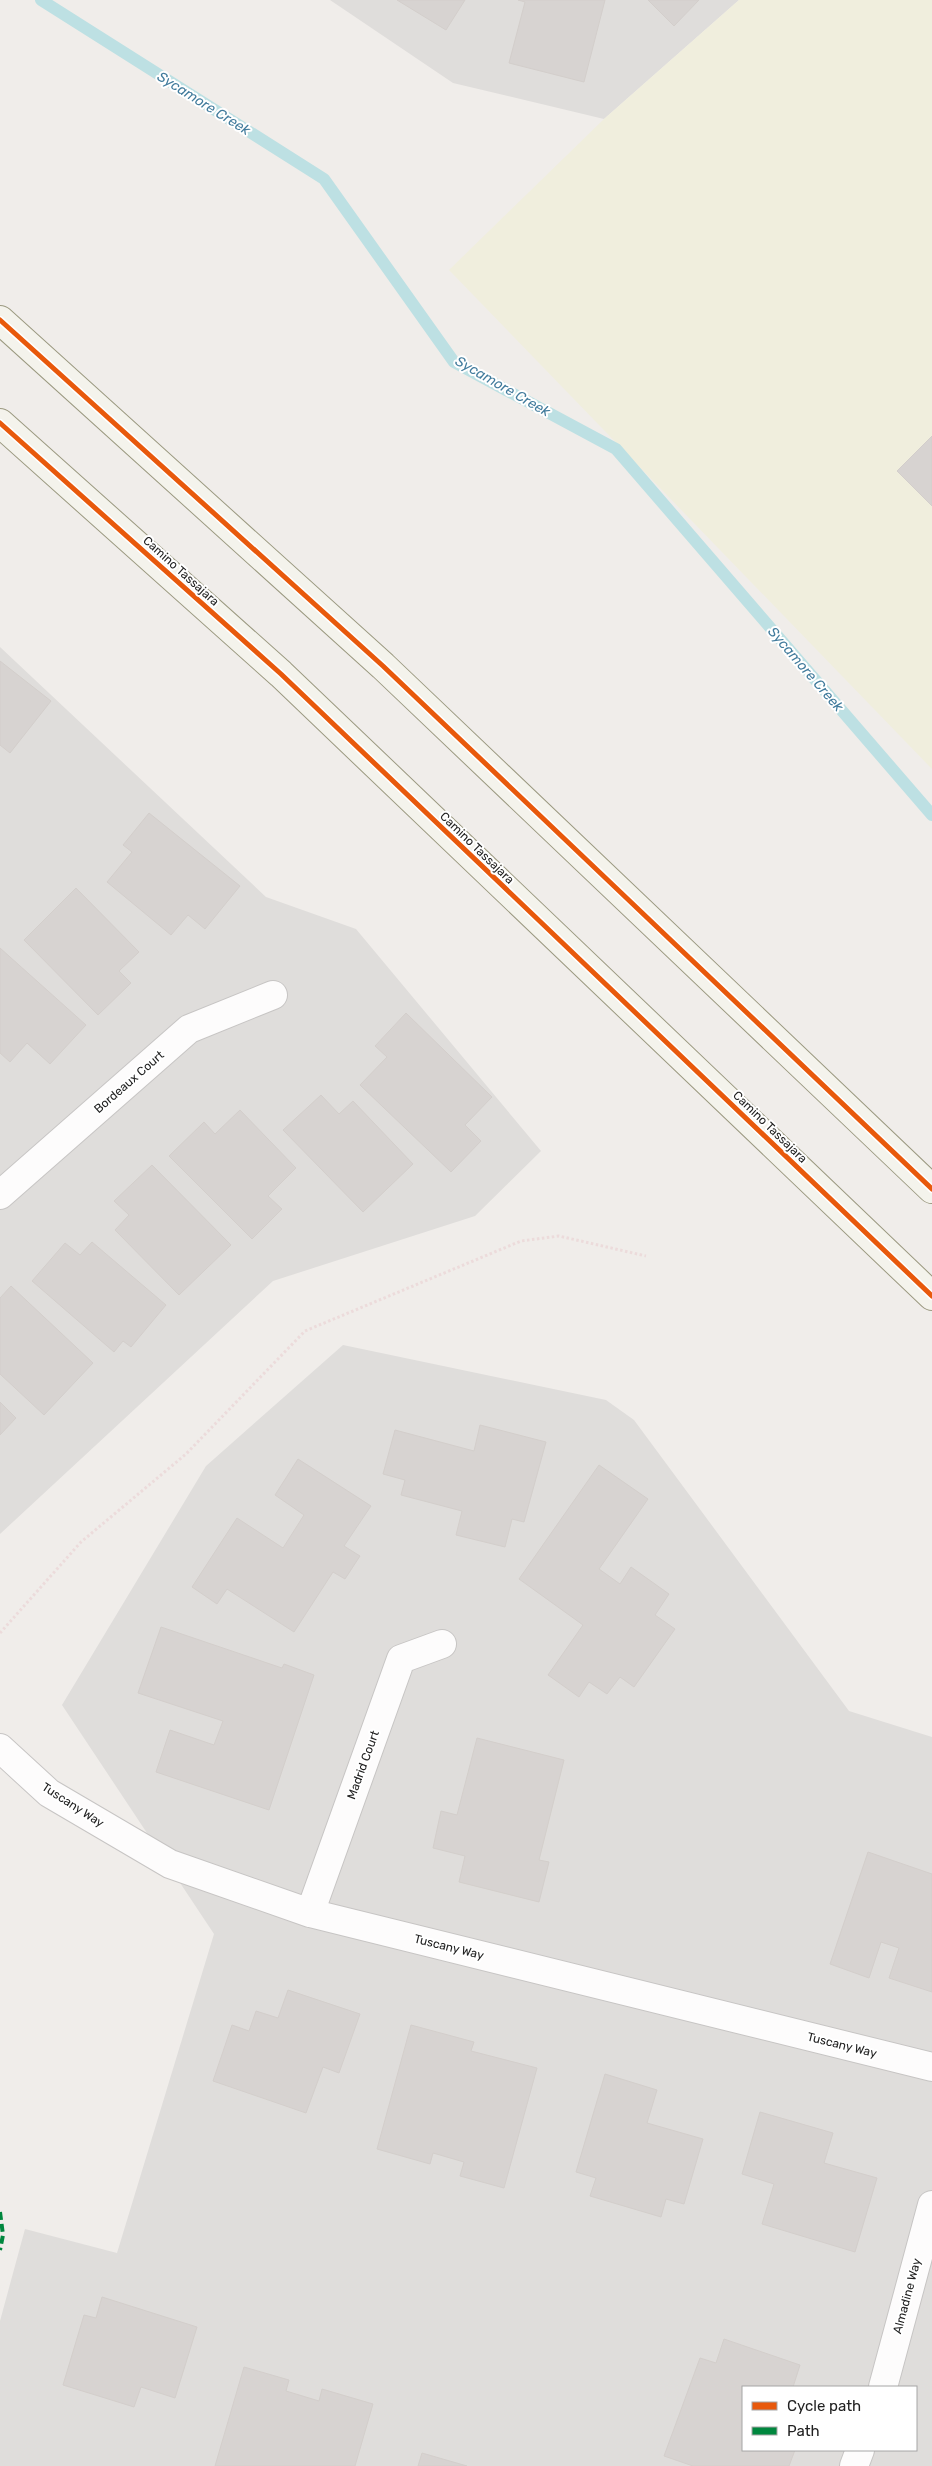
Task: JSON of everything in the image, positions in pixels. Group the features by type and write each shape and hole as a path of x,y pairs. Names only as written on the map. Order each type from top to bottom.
{"main road":[{"path":"0,320 383,666 932,1189"},
{"name":"Camino Tassajara","path":"0,423 281,674 932,1296"}],"street":[{"name":"Bordeaux Court","path":"0,1195 189,1029 273,995"},
{"name":"Madrid Court","path":"310,1913 401,1658 442,1644"},
{"name":"Tuscany Way","path":"0,1748 49,1793 170,1864 310,1913 932,2067"},
{"name":"Almadine Way","path":"883,2386 932,2206"},
{"path":"854,2466 860,2451"}],"path":[{"path":"0,1633 81,1542 186,1454 305,1331 521,1241 559,1236 646,1256"}],"shaded area":[{"path":"330,0 739,0 604,119 453,83"},
{"path":"739,0 932,0 932,769 449,270 604,119"},
{"path":"0,647 266,897 356,929 541,1151 475,1216 273,1281 0,1534"},
{"path":"343,1345 606,1400 634,1420 849,1711 932,1737 932,2466 0,2466 0,2321 25,2229 117,2253 214,1934 62,1705 206,1466"}],"building":[{"path":"397,0 465,0 446,30"},
{"path":"518,0 605,0 584,82 509,63 525,2"},
{"path":"648,0 699,0 674,26"},
{"path":"932,436 932,506 897,471"},
{"path":"0,661 51,701 10,753 0,745"},
{"path":"149,813 240,886 205,929 188,915 171,935 107,882 132,852 123,845"},
{"path":"76,888 139,952 119,971 131,983 98,1015 24,940"},
{"path":"0,948 86,1025 50,1064 27,1043 10,1062 0,1053"},
{"path":"406,1013 492,1097 465,1125 481,1141 451,1172 360,1085 387,1057 375,1046"},
{"path":"321,1095 339,1114 353,1101 413,1164 363,1212 283,1130"},
{"path":"240,1110 296,1168 268,1196 282,1209 252,1239 169,1156 204,1122 215,1134"},
{"path":"152,1165 231,1245 179,1295 115,1230 129,1215 114,1201"},
{"path":"92,1242 166,1305 131,1347 123,1341 114,1352 32,1281 65,1243 80,1255"},
{"path":"11,1286 93,1363 44,1415 0,1374 0,1298"},
{"path":"0,1402 16,1418 0,1435"},
{"path":"480,1425 546,1442 524,1522 512,1519 505,1547 456,1535 462,1511 401,1495 405,1480 383,1474 395,1430 474,1451"},
{"path":"298,1459 371,1506 344,1546 360,1556 345,1579 333,1572 294,1632 227,1589 217,1604 192,1587 237,1518 283,1548 304,1515 275,1495"},
{"path":"599,1465 648,1499 599,1569 620,1584 631,1567 669,1594 655,1615 675,1629 634,1687 620,1677 607,1694 589,1682 579,1697 548,1675 583,1625 519,1579"},
{"path":"161,1627 282,1668 284,1664 314,1675 269,1810 156,1772 170,1730 214,1745 223,1721 138,1693"},
{"path":"477,1738 564,1760 539,1860 549,1862 539,1902 459,1882 465,1856 433,1848 441,1811 457,1815"},
{"path":"868,1852 932,1874 932,1992 889,1978 899,1948 881,1942 869,1978 830,1964"},
{"path":"288,1990 360,2014 339,2073 323,2067 306,2113 213,2081 232,2025 249,2031 256,2011 278,2018"},
{"path":"411,2025 474,2042 471,2051 537,2068 504,2188 460,2176 464,2162 433,2153 430,2164 377,2149"},
{"path":"605,2074 657,2090 647,2123 703,2139 684,2204 666,2199 661,2217 590,2196 596,2178 576,2172"},
{"path":"760,2112 833,2133 824,2163 877,2178 855,2252 762,2224 774,2184 742,2174"},
{"path":"102,2297 197,2327 175,2398 141,2387 134,2407 63,2385 84,2315 96,2318"},
{"path":"724,2339 800,2365 793,2386 742,2386 742,2451 795,2451 789,2466 693,2466 664,2456 700,2358 716,2363"},
{"path":"244,2367 289,2380 286,2391 319,2401 322,2389 373,2404 355,2466 215,2466"},
{"path":"422,2453 467,2466 418,2466"}],"waterway":[{"name":"Sycamore Creek","path":"41,0 324,179 454,362 616,449 932,815"}],"marked path":[{"path":"0,2212 3,2235 0,2250"}],"cycle path":[{"path":"0,320 383,666 932,1189"},
{"path":"0,423 281,674 932,1296"}]}
